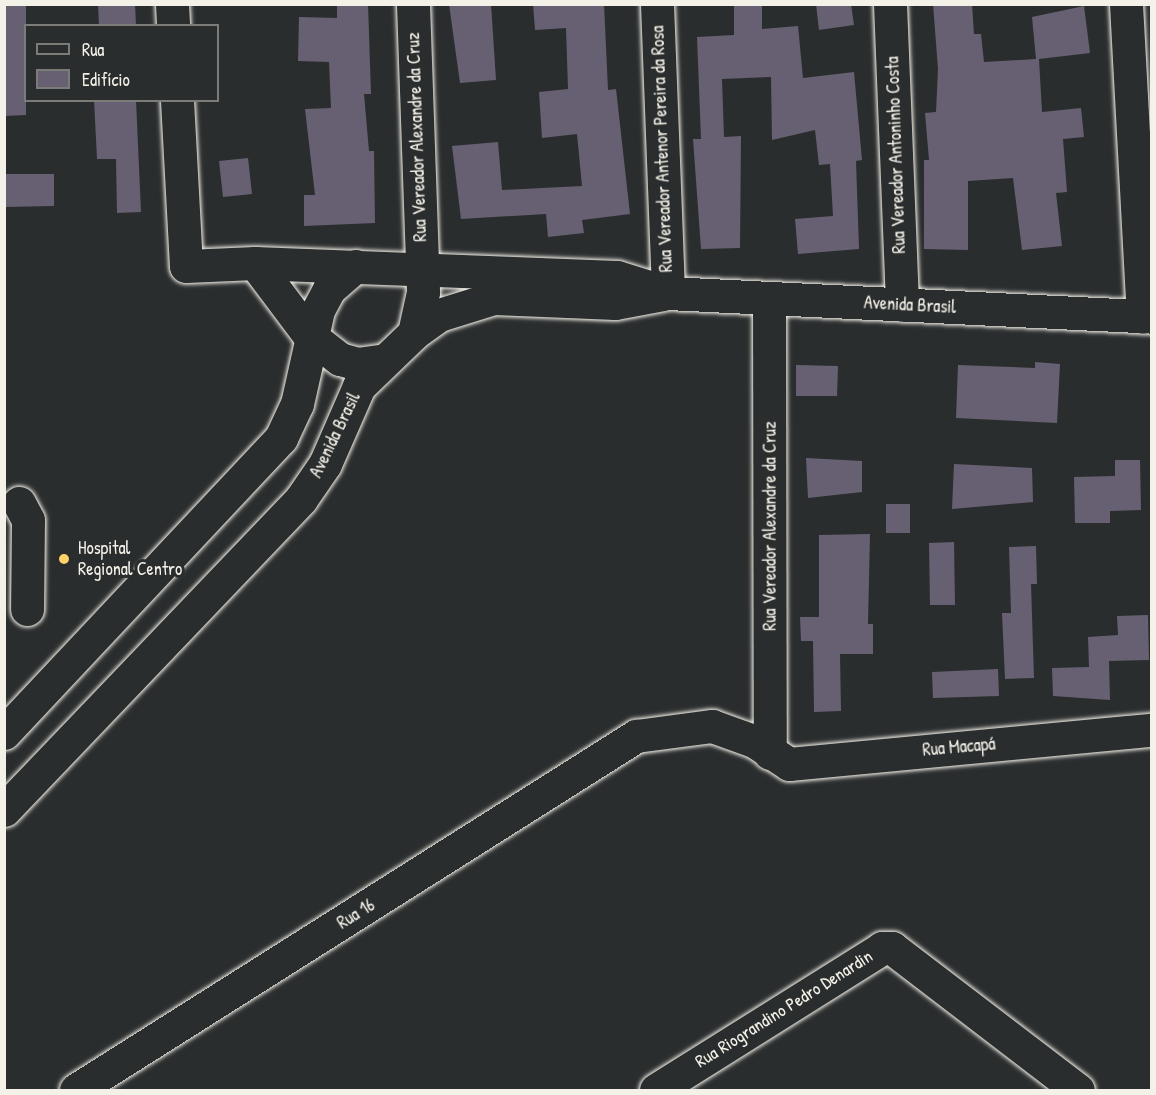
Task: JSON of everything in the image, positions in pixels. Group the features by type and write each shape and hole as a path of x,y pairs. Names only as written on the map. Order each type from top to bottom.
{"street":[{"path":"172,4 173,24"},
{"name":"Rua Vereador Alexandre da Cruz","path":"413,4 421,269"},
{"name":"Rua Vereador Antenor Pereira da Rosa","path":"657,4 668,293"},
{"name":"Rua Vereador Antoninho Costa","path":"890,4 902,305"},
{"path":"1126,4 1147,317"},
{"name":"Avenida Brasil","path":"177,102 186,266 255,263 617,277 668,293"},
{"path":"255,263 309,335 340,359 357,364 384,360"},
{"path":"4,733 281,438 297,404 309,335 329,289 355,266"},
{"path":"414,333 423,292 421,269"},
{"name":"Avenida Brasil","path":"4,810 301,499 325,464 359,386 414,333 439,315 494,298 615,303 668,293 1147,317"},
{"name":"Rua Vereador Alexandre da Cruz","path":"769,298 770,753"},
{"path":"19,503 28,520 27,609"},
{"name":"Rua Macapá","path":"636,736 712,726 789,764 1152,730"},
{"name":"Rua 16","path":"76,1090 636,736"},
{"name":"Rua Riograndino Pedro Denardin","path":"656,1090 882,948 892,948 1078,1090"}],"building":[{"path":"4,4 26,4 24,102 26,102 26,115 4,116"},
{"path":"98,4 135,4 136,24 99,24"},
{"path":"337,4 368,4 371,94 364,94 369,151 374,151 375,223 304,226 304,195 315,195 305,109 331,108 329,62 298,61 299,17 337,18"},
{"path":"449,4 491,4 496,80 460,83"},
{"path":"533,4 604,4 608,90 616,89 630,214 582,220 584,233 548,237 546,214 461,219 452,146 498,142 502,190 582,186 577,134 542,138 539,92 568,89 566,28 535,30"},
{"path":"734,4 762,4 762,29 798,26 803,78 854,72 862,160 856,161 859,249 798,254 795,219 833,216 830,164 819,165 815,130 772,140 771,77 722,79 724,137 741,136 740,248 701,249 693,139 701,139 697,37 734,35"},
{"path":"816,4 851,4 854,25 819,30"},
{"path":"933,4 972,4 974,34 981,34 984,62 1036,59 1032,17 1084,6 1090,53 1039,59 1042,112 1081,108 1084,137 1063,139 1067,192 1056,193 1062,246 1022,250 1013,178 968,181 968,250 924,249 924,160 929,160 925,113 936,112 938,69"},
{"path":"94,102 136,102 141,212 117,213 116,159 97,159"},
{"path":"248,158 252,194 223,197 219,161"},
{"path":"4,174 54,174 54,206 4,207"},
{"path":"1035,362 1060,364 1057,423 956,418 958,365 1035,368"},
{"path":"796,365 838,366 837,396 796,396"},
{"path":"806,458 862,461 862,492 808,498"},
{"path":"1115,460 1140,460 1141,510 1110,511 1110,523 1075,523 1074,477 1115,476"},
{"path":"954,464 1032,468 1033,502 952,509"},
{"path":"886,504 910,504 910,533 886,533"},
{"path":"870,534 868,624 873,624 873,654 840,654 841,711 814,712 813,641 801,641 800,617 819,617 819,535"},
{"path":"954,542 955,605 930,605 929,543"},
{"path":"1036,546 1037,584 1031,584 1034,678 1005,679 1002,613 1011,613 1009,547"},
{"path":"1148,615 1149,660 1109,661 1110,700 1053,696 1052,668 1089,667 1088,637 1118,635 1117,616"},
{"path":"998,669 999,696 933,698 932,672"}],"place":[{"name":"Hospital Regional Centro","path":"64,559"}]}
